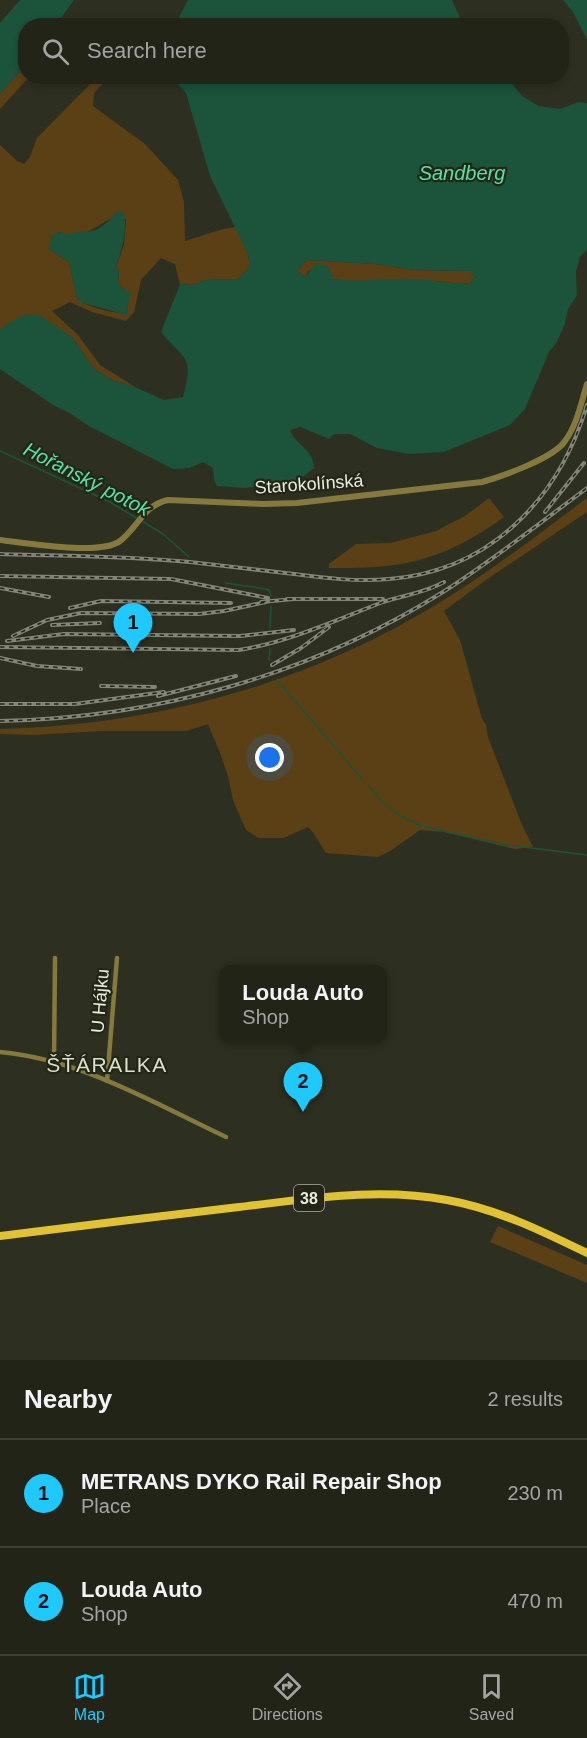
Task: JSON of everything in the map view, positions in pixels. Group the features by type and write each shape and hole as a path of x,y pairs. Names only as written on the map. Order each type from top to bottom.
{"main road":[{"name":"38","path":"0,1235 328,1196 386,1194 437,1198 483,1209 546,1233 587,1252"}],"street":[{"name":"Starokolínská","path":"0,540 104,548 119,542 144,513 158,502 168,500 297,503 482,482 503,475 557,450 570,434 587,384"},
{"path":"54,1062 55,958"},
{"name":"U Hájku","path":"107,1082 117,958"},
{"path":"0,1052 54,1062 107,1082 226,1137"}],"shaded area":[{"path":"18,74 18,84 23,84 0,109 0,94"},
{"path":"90,84 102,84 94,93 93,106 145,144 178,180 184,202 185,241 236,227 248,254 250,267 237,279 207,280 191,285 180,284 175,264 161,258 141,280 134,312 126,321 92,312 70,302 52,311 78,335 100,365 137,388 112,380 94,369 72,337 0,330 0,145 17,161 24,164 30,157 37,138","holes":["113,217 126,219 124,245 116,267 119,272 118,284 130,293 127,309 120,313 97,308 80,301 77,298 69,262 49,249 58,232 81,234"]},
{"path":"307,260 375,264 415,270 470,271 475,277 470,283 458,284 438,281 346,281 309,270 305,277 297,271"},
{"path":"489,498 504,517 461,544 441,553 401,564 379,567 329,568 329,564 356,544 390,543 436,531 465,516"},
{"path":"587,498 587,512 444,611 460,640 488,737 522,825 533,847 515,849 444,832 420,830 378,857 326,853 308,827 283,838 259,838 246,830 233,800 228,776 208,724 186,731 0,734 0,729 58,726 172,709 228,695 337,656 389,632 458,591"},
{"path":"498,1226 587,1265 587,1283 490,1242"}],"water":[{"path":"20,0 74,0 61,18 18,18 18,74 0,94 0,23"},
{"path":"188,0 452,0 460,18 179,18"},
{"path":"563,0 587,0 587,40 573,12"},
{"name":"Sandberg","path":"178,84 512,84 522,96 539,106 560,109 579,102 587,103 587,250 580,257 576,272 577,295 568,309 557,342 549,352 525,409 510,425 444,452 408,454 377,448 350,434 334,434 329,439 300,427 290,430 311,456 314,468 304,476 284,486 267,485 245,488 217,486 213,468 203,462 189,468 173,469 89,426 0,369 0,330 27,314 39,315 72,337 94,369 112,380 164,400 183,397 188,373 186,360 161,332 180,284 191,285 207,280 237,279 250,267 248,254 210,176 186,93","holes":["307,260 375,264 415,270 469,271 475,277 470,283 414,279 343,280 333,279 329,267 316,263 305,277 297,271"]},
{"path":"117,211 124,213 125,219 123,240 116,267 119,272 118,284 131,293 127,309 129,312 126,315 80,302 77,298 69,262 49,249 52,235 59,232 71,234 95,230"}],"waterway":[{"name":"Hořanský potok","path":"0,451 110,502 138,519"},
{"name":"Hořanský potok","path":"142,521 163,534 189,557"},
{"name":"Hořanský potok","path":"226,583 269,590 271,596"},
{"name":"Hořanský potok","path":"270,628 271,606"},
{"name":"Hořanský potok","path":"269,660 270,649"},
{"name":"Hořanský potok","path":"277,680 363,780"},
{"name":"Hořanský potok","path":"369,786 382,802 399,815 421,826 501,844 587,855"}],"railway":[{"path":"0,554 166,560 353,580 389,579 425,573 459,562 489,545 515,524 539,499 558,471 575,439 587,405"},
{"path":"545,512 584,463"},
{"path":"0,721 58,718 174,701 286,668 340,647 443,592 587,488"},
{"path":"0,576 171,579 268,598"},
{"path":"0,647 239,650 276,642 444,582"},
{"path":"0,588 49,597"},
{"path":"287,599 383,599"},
{"path":"261,602 294,599"},
{"path":"70,608 101,601 231,603"},
{"path":"13,636 47,620 81,613 199,614 266,602"},
{"path":"52,625 100,623"},
{"path":"272,665 301,648 329,627"},
{"path":"7,641 64,634 240,636 294,630"},
{"path":"0,658 37,666 81,669"},
{"path":"158,696 236,676"},
{"path":"101,686 155,687"},
{"path":"0,704 75,704 164,692"}],"place":[{"name":"METRANS DYKO Rail Repair Shop","path":"133,653"},
{"name":"Louda Auto","path":"303,1112"}],"district":[{"name":"ŠŤÁRALKA","path":"107,1064"}]}
